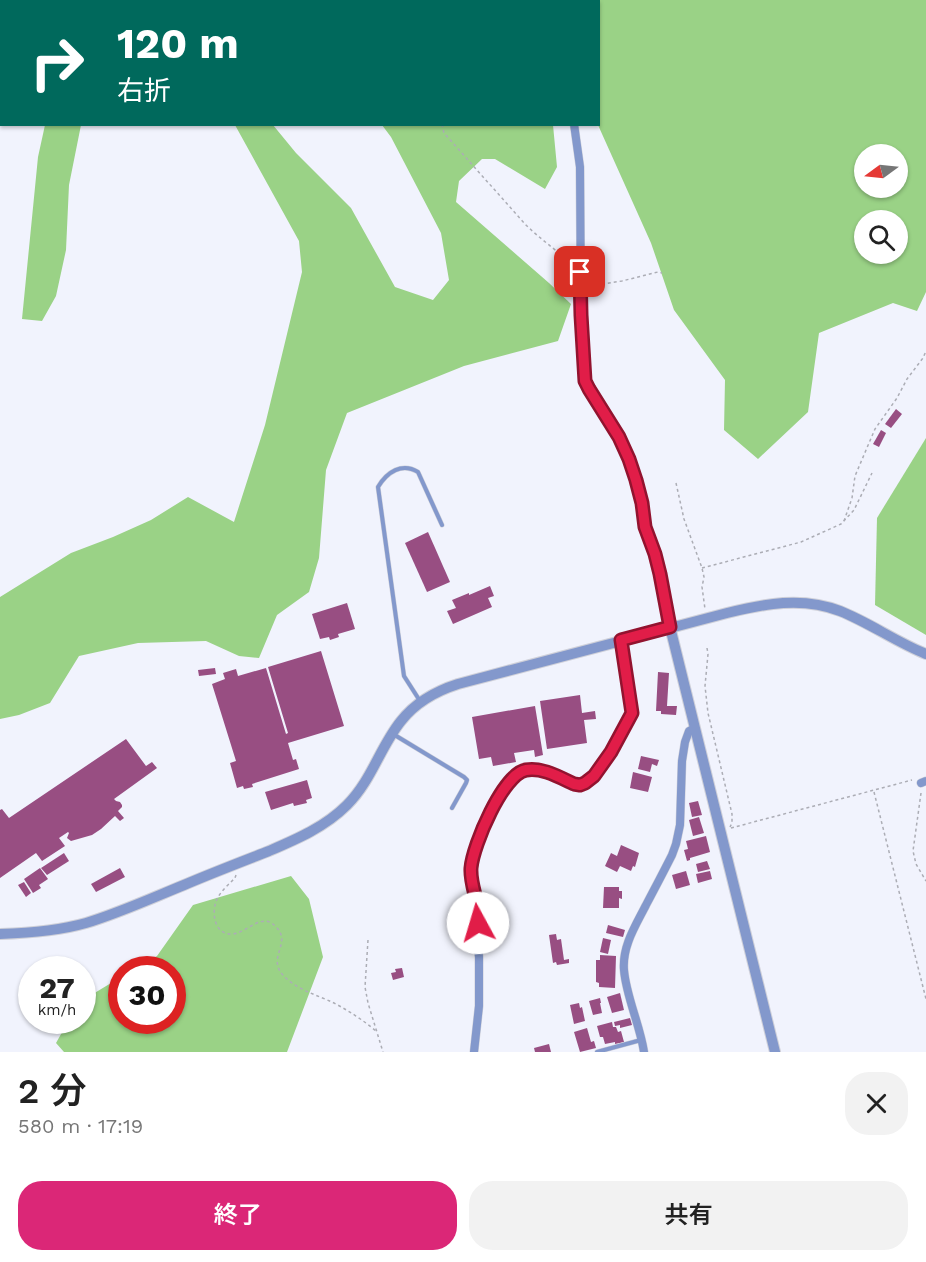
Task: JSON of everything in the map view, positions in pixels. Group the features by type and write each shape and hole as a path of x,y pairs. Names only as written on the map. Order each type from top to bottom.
{"street":[{"path":"574,126 580,167 580,288 585,381 619,437 633,470 642,503 645,527 660,574 670,627 775,1052"},
{"path":"0,934 33,933 85,923 234,865 310,832 328,822 359,792 392,734 420,702 458,684 670,627 770,604 799,603 838,610 926,654"},
{"path":"474,1052 479,1006 479,957 478,909 471,870 478,841 493,807 516,774 523,770 539,769 580,785 594,776 611,752 632,713 621,640"},
{"path":"644,1052 626,982 624,956 631,934 676,844 680,825 682,761 685,742 689,732 695,728"}],"lane":[{"path":"420,702 404,676 378,487 385,477 394,470 403,468 411,468 418,472 442,525"},
{"path":"392,734 467,780 452,808"},
{"path":"597,1052 642,1040"}],"path":[{"path":"442,126 444,133 525,224 580,272"},
{"path":"580,288 662,273"},
{"path":"844,522 852,498 855,476 875,429 926,351"},
{"path":"702,568 801,542 844,522 860,500 872,473"},
{"path":"676,483 684,519 704,577 702,587 706,619"},
{"path":"707,648 705,686 708,713 732,814 730,828 912,780 924,782 913,851 916,864 926,881"},
{"path":"874,791 926,999"},
{"path":"234,865 237,872 235,878 218,899 214,911 215,922 222,932 238,933 256,922 271,922 281,933 282,942 276,960 278,969 284,977 300,988 351,1013 376,1031"},
{"path":"368,940 364,987 383,1052"}],"green space":[{"path":"600,0 926,0 926,292 917,311 893,303 819,333 808,412 758,459 724,430 725,380 674,310 651,243 598,126"},
{"path":"45,126 81,126 69,185 66,250 56,296 42,321 22,319 38,157"},
{"path":"236,126 274,126 296,153 351,208 395,287 433,300 449,280 441,233 391,137 383,126 553,126 557,167 545,189 495,159 482,159 459,181 456,202 571,304 558,341 464,366 347,413 326,470 319,558 309,592 277,615 259,658 239,656 206,641 138,643 79,656 50,703 19,715 0,719 0,597 71,553 151,520 188,497 234,522 265,425 302,272 299,241"},
{"path":"926,438 926,635 875,605 877,518"},
{"path":"291,876 309,899 323,957 287,1052 64,1052 56,1043 61,1034 96,1034 96,992 108,985 108,1034 186,1034 186,956 157,956 193,905"}],"building":[{"path":"896,409 902,414 891,428 885,424"},
{"path":"881,430 886,433 879,447 873,444"},
{"path":"428,532 450,582 427,592 405,543"},
{"path":"490,586 494,596 488,598 492,607 453,624 447,611 456,608 452,600"},
{"path":"347,603 355,629 338,634 339,637 330,640 329,637 320,639 312,614"},
{"path":"321,651 344,726 288,743 293,760 296,759 299,769 252,784 253,787 237,788 230,763 236,761 212,684 225,679 223,673 236,669 238,676 266,668 286,734 288,733 268,667"},
{"path":"215,668 216,674 199,676 198,670"},
{"path":"658,672 669,673 667,706 677,706 676,715 661,714 661,711 656,711"},
{"path":"580,695 582,713 595,711 596,719 584,720 587,743 547,749 540,701"},
{"path":"535,706 543,755 535,757 534,750 514,753 516,762 493,766 491,757 479,759 472,717"},
{"path":"126,739 146,766 152,762 157,768 114,799 122,805 118,811 124,818 120,821 115,816 92,835 71,841 67,838 68,832 59,838 65,846 42,861 36,853 0,878 0,810 2,809 9,818"},
{"path":"641,756 659,760 657,766 652,764 650,772 638,769"},
{"path":"633,772 652,777 648,792 630,788"},
{"path":"307,780 312,798 306,800 307,803 294,806 293,803 271,810 265,792"},
{"path":"698,801 702,815 692,817 689,803"},
{"path":"699,817 704,833 693,836 689,820"},
{"path":"706,836 710,852 687,861 684,850 688,849 686,841"},
{"path":"621,845 639,853 635,867 633,866 631,871 620,866 617,872 605,866 611,853 617,856"},
{"path":"64,853 69,861 47,875 41,868"},
{"path":"707,861 710,869 698,872 696,864"},
{"path":"40,868 48,879 39,885 41,888 33,893 24,879"},
{"path":"120,868 125,877 96,892 91,884"},
{"path":"686,871 690,885 676,889 672,875"},
{"path":"710,871 712,879 698,883 696,874"},
{"path":"24,882 31,893 26,897 18,885"},
{"path":"604,887 619,887 619,891 622,891 619,908 603,908"},
{"path":"608,925 625,930 623,937 606,933"},
{"path":"556,934 557,940 561,939 564,960 569,959 569,963 557,965 556,962 553,963 549,935"},
{"path":"603,938 611,940 608,954 600,952"},
{"path":"600,955 616,956 615,988 599,987 599,983 596,982 596,960 600,960"},
{"path":"402,968 404,977 393,980 391,973 396,972 395,969"},
{"path":"620,993 624,1010 612,1013 607,997"},
{"path":"600,998 602,1013 593,1015 589,1001"},
{"path":"579,1003 585,1021 574,1024 570,1005"},
{"path":"630,1018 632,1025 620,1028 620,1025 615,1026 614,1022"},
{"path":"612,1022 618,1032 621,1031 624,1042 605,1044 603,1037 600,1037 597,1026"},
{"path":"587,1028 591,1042 594,1041 596,1048 580,1052 574,1032"},
{"path":"549,1044 551,1052 535,1052 534,1048"}],"route":[{"path":"478,923 478,909 471,870 478,841 493,807 516,774 523,770 539,769 580,785 590,781 611,752 632,713 621,640 670,627 660,574 645,527 642,503 629,459 619,437 585,381 580,272"}]}
